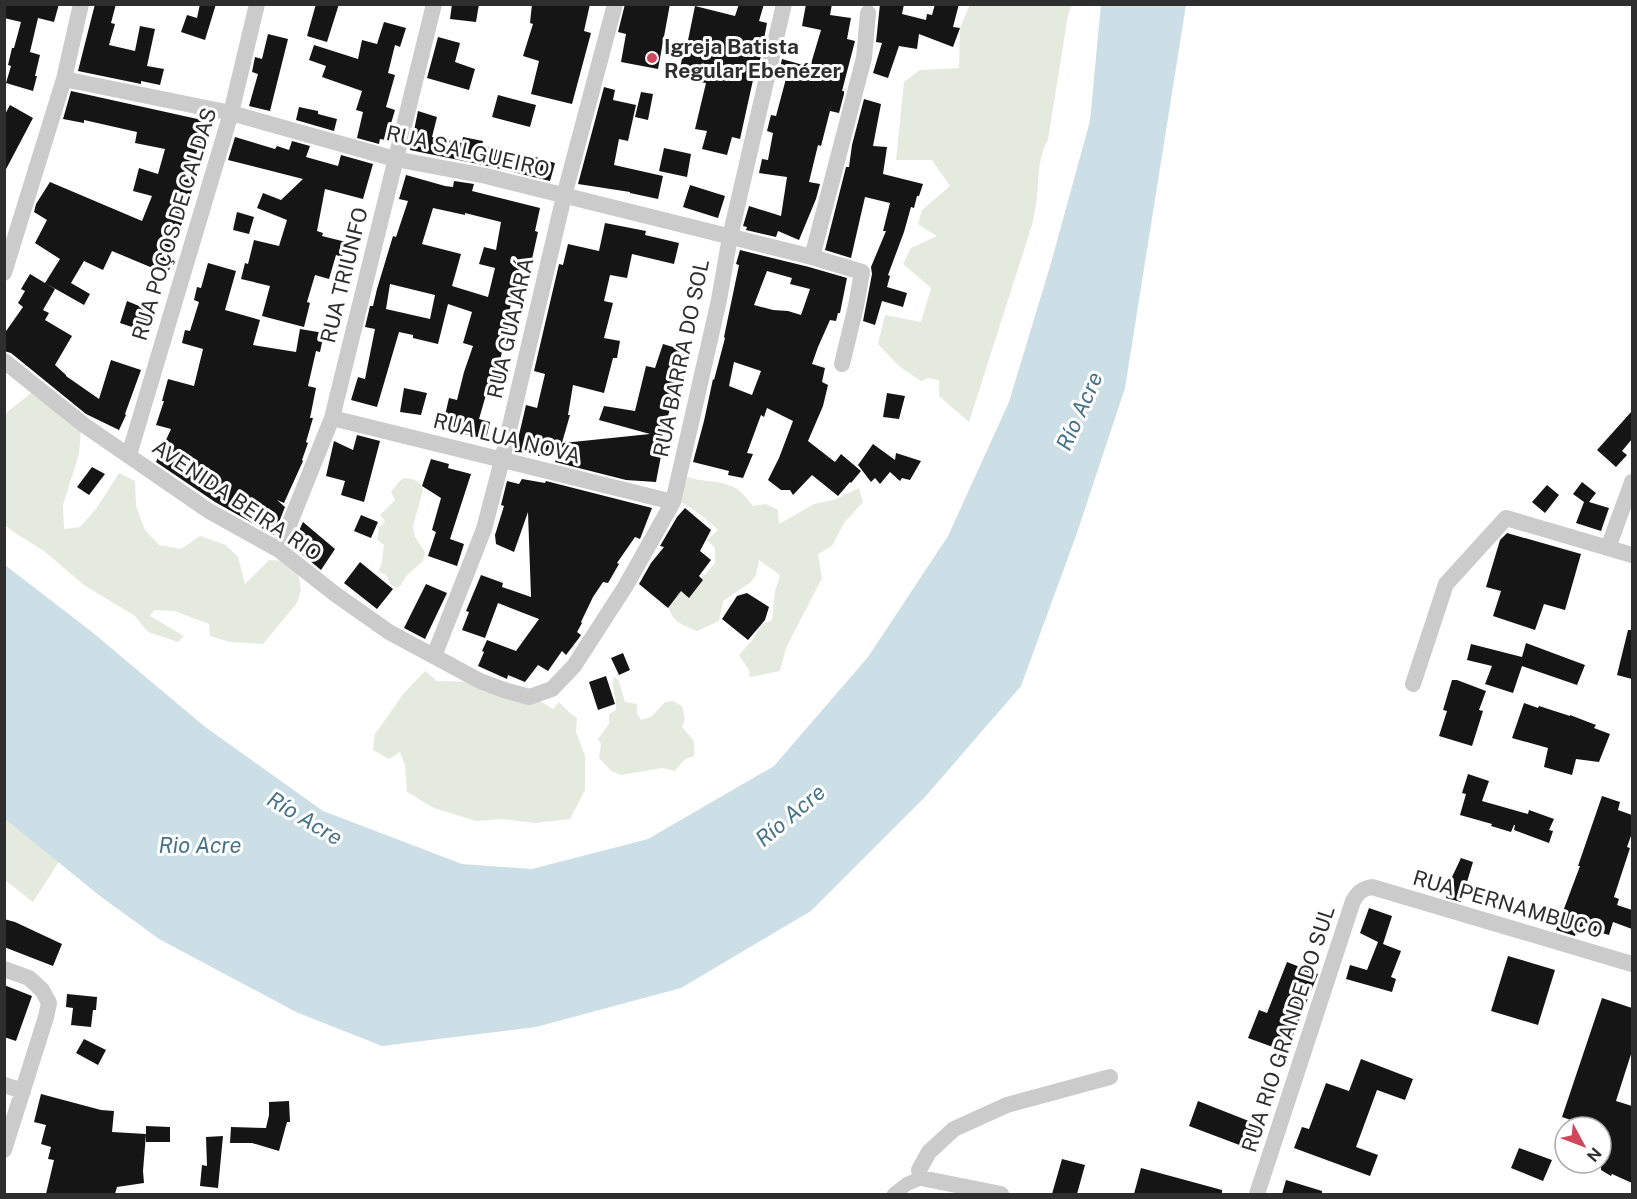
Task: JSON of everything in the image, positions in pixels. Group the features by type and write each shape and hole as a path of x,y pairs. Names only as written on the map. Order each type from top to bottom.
{"street":[{"path":"4,273 64,78 81,4"},
{"name":"RUA POÇOS DE CALDAS","path":"129,455 231,113 257,4"},
{"name":"RUA TRIUNFO","path":"279,550 332,418 434,4"},
{"name":"RUA GUAJARÁ","path":"434,656 484,529 564,196 615,4"},
{"name":"RUA BARRA DO SOL","path":"552,689 574,666 625,587 673,502 719,300 730,237 784,4"},
{"path":"812,257 864,58 868,13"},
{"name":"RUA SALGUEIRO","path":"64,78 231,113 395,159 486,176 812,257 862,272 842,363"},
{"name":"AVENIDA BEIRA RIO","path":"4,361 84,425 209,511 279,550 335,594 389,632 480,681 519,695 529,697 552,689"},
{"name":"RUA LUA NOVA","path":"332,418 673,502"},
{"path":"1608,548 1632,482"},
{"path":"1413,684 1446,584 1506,518 1632,555"},
{"name":"RUA PERNAMBUCO","path":"1372,887 1632,964"},
{"name":"RUA RIO GRANDE DO SUL","path":"1257,1194 1353,901 1357,894 1365,888 1372,887"},
{"path":"4,969 29,978 42,990 49,1003 4,1150"},
{"path":"921,1178 919,1170 929,1152 954,1129 1007,1105 1110,1077"},
{"path":"4,1085 23,1091"},
{"path":"894,1194 907,1184 921,1178 1001,1194"}],"shaded area":[{"path":"970,4 1072,5 1068,15 1048,140 1041,160 1032,225 969,422 939,396 939,380 929,378 921,381 899,366 878,344 885,315 921,322 931,288 903,264 911,248 937,236 918,224 922,210 950,186 932,160 896,160 904,82 920,70 959,68 960,28"},
{"path":"31,393 81,428 79,454 63,505 64,529 80,527 96,509 119,473 135,481 136,506 145,530 159,545 181,549 200,536 226,545 238,557 245,584 269,560 284,561 297,567 301,590 297,603 263,644 230,642 210,636 209,624 174,611 154,610 150,616 184,636 178,642 148,632 135,616 84,585 44,551 5,525 5,414"},
{"path":"687,477 734,487 753,506 766,504 778,510 779,524 814,504 834,500 859,488 863,502 844,523 832,546 818,554 822,578 786,648 780,671 750,677 749,670 739,655 753,639 761,625 772,620 775,591 780,575 759,560 756,575 751,582 723,601 719,621 697,631 677,621 669,609 666,602 676,587 697,584 715,563 715,548 707,540 718,530 694,510 679,502"},
{"path":"404,478 416,481 423,490 413,526 415,537 425,552 423,561 406,576 397,588 391,585 386,575 379,572 384,545 377,540 379,528 385,521 380,515 395,500 391,492"},
{"path":"425,671 437,681 476,682 484,692 494,687 535,698 553,709 559,702 577,718 576,732 585,756 585,790 570,819 535,823 502,819 476,821 434,808 407,792 405,765 400,752 389,759 373,750 375,734 404,693"},
{"path":"614,677 619,681 625,702 637,704 637,714 641,720 651,717 665,702 673,701 682,706 685,719 682,727 694,741 694,756 685,759 675,771 662,768 621,775 611,771 599,758 601,744 598,739 609,724 609,714 616,710"},
{"path":"4,784 67,849 33,902 5,880"}],"water":[{"name":"Rio Acre","path":"1101,4 1186,5 1125,388 1077,533 1021,686 925,797 811,911 681,988 536,1027 382,1046 296,1012 159,939 100,896 5,819 5,565 92,632 204,726 323,811 462,864 532,869 648,839 774,766 868,657 948,536 1009,402 1051,263 1090,121"}],"building":[{"path":"4,4 59,4 54,22 38,18 30,52 40,55 33,91 6,83 11,66 8,65 12,48 14,48 21,22 4,18"},
{"path":"95,4 116,4 111,23 115,24 109,45 135,51 140,26 155,29 147,66 164,69 160,85 141,81 141,84 78,71"},
{"path":"200,4 216,4 205,40 181,32 187,15 197,18"},
{"path":"316,4 339,4 327,42 307,36"},
{"path":"452,4 479,4 476,22 450,19"},
{"path":"532,4 590,4 584,31 591,33 572,104 531,94 539,61 523,56 533,24 530,23"},
{"path":"625,4 670,4 658,69 621,62 626,34 618,32"},
{"path":"739,4 764,4 759,21 767,23 758,71 755,71 740,139 732,137 727,155 702,149 707,131 695,129 706,83 699,82 700,77 679,73 695,6 735,16"},
{"path":"806,4 832,4 830,15 851,18 847,39 855,41 842,91 844,94 839,113 830,111 821,146 818,145 809,182 820,184 799,240 778,231 776,237 746,230 747,227 743,226 749,206 781,216 787,177 759,173 762,159 768,160 773,133 767,131 771,115 776,116 787,75 779,73 782,59 810,67 821,30 802,26"},
{"path":"880,4 904,4 902,14 926,20 927,14 932,15 935,4 959,4 953,27 960,28 953,47 919,34 917,49 899,46 888,78 873,73 882,43 876,42"},
{"path":"384,22 406,28 400,47 395,45 388,73 395,75 386,107 395,110 386,140 380,139 379,144 357,138 363,112 356,110 362,91 322,77 326,66 309,60 314,45 358,59 362,40 377,44"},
{"path":"268,34 288,39 270,111 249,106 258,74 252,72 255,57 262,59"},
{"path":"438,37 460,43 455,62 475,69 469,90 427,78"},
{"path":"604,87 615,90 613,100 636,105 628,141 619,139 614,165 663,176 658,199 578,184"},
{"path":"71,91 211,122 206,145 199,143 189,182 194,183 187,212 168,255 175,258 167,274 112,251 103,270 84,261 71,283 90,294 84,305 45,283 60,259 35,243 47,220 34,212 36,204 50,182 142,221 152,196 133,191 139,168 158,174 165,149 135,143 137,132 84,120 84,123 63,119"},
{"path":"641,92 653,94 648,120 635,117"},
{"path":"498,95 536,105 530,127 492,117"},
{"path":"864,99 881,104 873,146 887,147 883,174 923,184 914,208 911,207 888,275 890,276 887,287 907,293 903,307 882,301 875,325 863,321 872,274 871,267 886,231 883,231 890,203 865,197 851,258 825,250 846,167 849,167 852,145"},
{"path":"10,105 33,118 4,173 4,116"},
{"path":"299,107 318,111 318,114 337,119 334,131 296,120"},
{"path":"418,111 437,117 432,137 462,143 463,137 483,141 482,145 531,160 532,156 555,163 550,181 410,150"},
{"path":"235,137 275,149 277,146 289,150 292,141 310,146 306,157 338,166 341,155 373,164 363,199 325,189 317,231 323,233 322,236 346,242 342,257 336,255 329,279 315,275 307,302 310,303 304,327 262,316 270,286 241,279 245,263 248,264 254,240 279,246 287,220 257,208 263,193 281,200 303,179 228,160"},
{"path":"664,148 691,154 687,177 659,171"},
{"path":"406,175 445,186 453,187 454,181 474,184 472,191 540,208 532,259 528,258 504,326 508,328 499,364 505,366 500,385 490,381 479,419 490,422 486,439 454,432 455,427 443,424 449,398 457,400 473,346 463,343 472,312 448,304 438,344 399,332 377,407 351,400 358,377 365,379 375,329 365,327 370,306 373,306 393,236 396,237 408,201 399,199","holes":["433,208 501,222 496,250 484,247 479,264 495,268 488,297 452,286 461,254 422,244","390,284 435,295 430,319 386,309"]},
{"path":"690,185 725,196 718,218 683,207"},
{"path":"237,212 254,217 249,234 233,230"},
{"path":"605,223 646,231 645,235 679,243 674,264 632,254 627,278 610,275 604,301 613,303 604,338 620,341 617,358 613,358 604,393 573,385 568,415 570,415 559,453 563,443 650,434 599,420 604,406 635,411 646,366 655,368 663,344 690,352 682,373 685,374 678,392 675,391 657,455 661,456 656,482 626,480 555,462 558,455 538,456 538,453 515,452 526,405 537,408 545,374 534,371 559,264 563,265 568,244 599,251"},
{"path":"740,250 847,278 840,313 836,321 830,320 812,364 825,368 822,382 828,385 823,406 808,441 835,462 841,454 861,471 838,496 812,475 793,495 790,490 781,490 768,480 793,421 767,408 764,417 761,415 747,453 753,454 743,478 728,475 729,471 693,462 725,338 739,265 736,264","holes":["767,271 792,278 790,284 810,289 801,315 754,305","734,362 761,371 752,395 729,386"]},
{"path":"208,263 236,271 225,310 260,320 253,345 296,352 300,329 324,333 320,352 316,351 308,386 316,388 310,418 313,418 306,442 308,443 303,461 284,503 277,500 285,507 274,535 215,502 156,462 171,429 156,425 168,379 194,386 203,349 182,343 185,330 190,331 199,302 194,300 197,287 201,288"},
{"path":"30,274 55,289 43,310 49,313 45,320 72,336 55,365 66,376 99,399 111,360 141,370 119,430 86,414 11,353 4,351 4,334 23,307 18,303 25,291 21,289"},
{"path":"127,301 156,313 150,333 120,323"},
{"path":"404,388 427,393 421,415 400,412"},
{"path":"887,393 905,396 899,419 883,417"},
{"path":"1632,411 1632,439 1622,451 1627,455 1616,467 1597,450"},
{"path":"357,435 380,441 364,502 341,495 345,481 326,476 334,441 353,450"},
{"path":"873,444 895,460 896,453 921,461 910,480 902,478 900,481 890,472 880,484 875,478 871,482 858,465"},
{"path":"431,459 449,464 448,468 471,474 450,539 464,544 457,566 428,556 436,532 432,530 441,498 422,486"},
{"path":"92,467 105,474 89,495 77,487"},
{"path":"522,479 545,483 546,481 652,508 640,539 635,537 617,563 619,564 608,583 603,582 593,597 577,632 581,635 579,638 566,655 562,651 548,671 538,665 525,682 508,675 507,679 478,666 487,640 516,651 539,619 498,603 485,638 462,630 469,612 466,611 481,575 503,583 502,587 531,597 528,512 514,552 496,544 495,535 504,506 501,505 507,481 519,484"},
{"path":"1582,482 1596,493 1589,502 1609,508 1601,531 1576,523 1584,502 1573,494"},
{"path":"1547,485 1559,495 1545,513 1532,502"},
{"path":"685,508 711,530 700,551 711,560 699,576 703,580 689,598 681,591 668,608 639,584 651,563 664,547 660,546"},
{"path":"361,515 378,522 371,538 354,531"},
{"path":"303,522 335,549 321,570 292,546"},
{"path":"1507,533 1581,554 1565,610 1544,604 1535,630 1493,616 1501,591 1486,587 1500,540"},
{"path":"360,562 393,589 377,609 344,583"},
{"path":"426,584 447,593 425,639 404,628"},
{"path":"747,593 769,607 765,620 748,640 722,619 737,596"},
{"path":"1628,630 1632,630 1632,679 1617,675"},
{"path":"1526,643 1585,665 1577,685 1522,666 1513,693 1485,684 1492,666 1467,660 1471,644 1522,657"},
{"path":"623,653 630,670 619,675 611,658"},
{"path":"606,676 615,704 598,710 589,682"},
{"path":"1452,680 1486,691 1479,710 1483,711 1472,746 1439,736 1447,711 1443,710"},
{"path":"1524,703 1570,715 1596,725 1594,728 1610,734 1599,762 1576,759 1572,775 1544,767 1548,748 1512,738"},
{"path":"1468,774 1489,781 1482,801 1528,814 1529,810 1554,819 1549,830 1553,831 1549,843 1514,830 1515,825 1511,832 1460,815 1466,794 1462,793"},
{"path":"1602,796 1620,802 1618,810 1632,815 1632,833 1627,847 1630,848 1614,897 1619,899 1617,905 1632,910 1632,929 1613,922 1609,935 1578,926 1575,936 1556,930 1580,866 1578,866"},
{"path":"1461,858 1473,862 1461,902 1446,898"},
{"path":"1369,908 1392,916 1383,944 1401,951 1391,977 1396,979 1392,992 1346,979 1350,965 1367,970 1378,942 1360,933"},
{"path":"4,919 62,944 53,966 4,947"},
{"path":"1508,956 1555,970 1538,1025 1491,1011"},
{"path":"1287,962 1318,974 1286,1052 1248,1038 1259,1010 1267,1013"},
{"path":"4,985 32,996 16,1041 4,1037"},
{"path":"67,994 97,997 91,1027 71,1025 73,1008 66,1007"},
{"path":"1602,998 1632,1008 1632,1051 1616,1101 1632,1106 1632,1183 1613,1174 1613,1115 1563,1115"},
{"path":"84,1039 106,1050 98,1065 76,1053"},
{"path":"1361,1059 1413,1079 1405,1100 1377,1090 1356,1147 1378,1155 1370,1176 1294,1148 1302,1127 1309,1129 1326,1083 1349,1091"},
{"path":"41,1094 101,1110 114,1111 112,1132 146,1134 144,1183 117,1187 115,1194 46,1194 54,1160 48,1159 51,1147 41,1144 46,1125 34,1122"},
{"path":"289,1101 290,1122 287,1122 279,1151 252,1143 230,1143 231,1127 266,1128 269,1102"},
{"path":"1198,1101 1259,1125 1250,1149 1189,1126"},
{"path":"146,1126 170,1127 170,1142 146,1142"},
{"path":"223,1136 218,1188 200,1186 202,1165 207,1166 206,1137"},
{"path":"1519,1148 1552,1160 1543,1181 1511,1168"},
{"path":"1062,1159 1085,1165 1077,1194 1052,1194"},
{"path":"1141,1168 1222,1190 1222,1194 1134,1194"},
{"path":"1286,1180 1322,1191 1322,1194 1282,1194"}],"place":[{"name":"Igreja Batista Regular Ebenézer","path":"652,58"}],"water label":[{"name":"Río Acre","path":"1079,411"},
{"name":"Río Acre","path":"790,815"},
{"name":"Río Acre","path":"305,818"}]}
